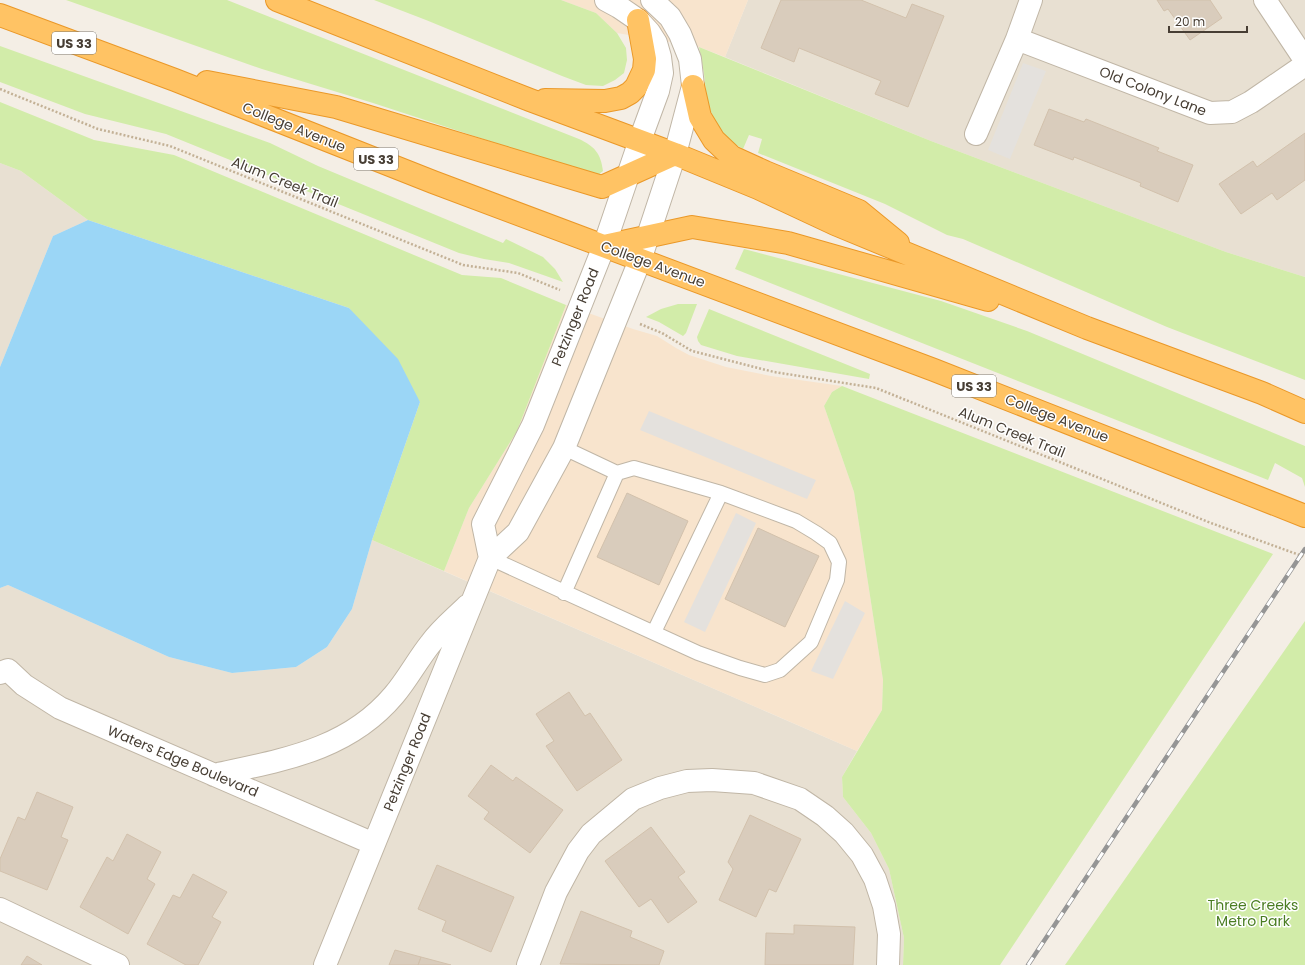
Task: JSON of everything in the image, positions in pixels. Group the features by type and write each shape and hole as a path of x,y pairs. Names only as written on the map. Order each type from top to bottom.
{"highway":[{"path":"278,0 530,100 676,154 758,188 835,224 1087,328 1262,393 1305,412"},
{"name":"College Avenue","path":"0,15 149,70 432,182 934,370 1305,516"},
{"path":"530,100 605,101 621,98 630,93 636,87 644,70 645,59 638,20"},
{"path":"149,70 336,107 602,187 676,154"},
{"path":"693,86 700,117 714,140 732,157 858,211 918,258"},
{"path":"604,246 692,226 788,243 1087,328"}],"street":[{"name":"Petzinger Road","path":"490,558 483,524 533,424 604,246 658,91 662,73 656,43 649,32 638,20 606,0"},
{"name":"Petzinger Road","path":"325,965 490,558 518,532 564,448 640,260 676,154 693,86 690,59 680,34 670,17 652,0"},
{"path":"976,134 1017,39 1031,0"},
{"path":"1265,0 1305,60"},
{"name":"Old Colony Lane","path":"1017,39 1210,113 1232,112 1251,102 1305,65"},
{"path":"214,775 291,758 332,743 364,724 394,695 432,641 473,600"},
{"name":"Waters Edge Boulevard","path":"0,673 8,670 24,685 60,708 374,844"},
{"path":"528,965 556,892 578,851 591,834 633,799 660,788 687,781 712,780 754,783 800,799 825,816 844,833 862,855 875,880 884,906 889,934 888,965"},
{"path":"0,909 118,965"}],"lane":[{"path":"490,558 698,653 740,668 766,675 780,670 810,642 837,580 839,562 830,543 796,521 721,493 634,468 617,473 564,448"},
{"path":"564,592 617,473"},
{"path":"654,632 721,493"}],"path":[{"name":"Alum Creek Trail","path":"0,89 98,129 170,146 463,265 518,273 563,292"},
{"name":"Alum Creek Trail","path":"639,323 662,333 692,351 774,372 876,388 1211,523 1305,557"}],"shaded area":[{"path":"561,0 748,0 725,57 699,47 617,33 596,13"},
{"path":"748,0 1305,0 1305,277 1226,252 931,141 725,57"},
{"path":"1023,63 1046,71 1010,159 988,150"},
{"path":"0,163 21,171 88,220 53,236 0,367"},
{"path":"566,305 657,336 689,355 726,367 771,376 842,386 832,392 824,406 854,492 883,680 882,710 857,751 444,571 469,508 517,431"},
{"path":"649,411 816,480 807,499 640,430"},
{"path":"736,513 756,523 705,632 684,622"},
{"path":"372,540 857,751 842,777 843,797 871,833 889,869 904,938 903,965 0,965 0,588 8,585 169,657 232,673 296,667 327,647 352,609"},
{"path":"845,601 865,613 833,679 811,671"}],"green space":[{"path":"66,0 227,0 579,139 589,144 596,151 601,159 603,171 597,176 373,103 262,69"},
{"path":"374,0 561,0 596,13 617,33 626,48 627,60 624,73 615,80 603,86 586,85"},
{"path":"0,46 270,143 318,166 503,243 506,239 543,257 555,269 563,282 509,263 459,253 166,134 85,114 0,82"},
{"path":"699,47 931,141 1226,252 1305,277 1305,380 1167,327 963,239 947,235 885,204 758,153 762,139 749,135 743,149 727,139 714,119 707,102"},
{"path":"0,102 94,140 174,155 462,275 501,278 566,305 517,431 469,508 444,571 372,540 420,402 349,308 88,220 21,171 0,163"},
{"path":"744,249 941,301 1027,331 1305,446 1305,487 1302,478 1275,463 1268,480 735,269"},
{"path":"678,304 697,304 686,333 683,336 659,322 646,317 661,309"},
{"path":"709,309 870,374 869,379 737,356 701,345 697,337"},
{"path":"842,386 1273,554 1000,965 903,965 904,938 889,869 871,833 843,797 842,777 882,710 883,680 854,492 824,406 832,392"},
{"name":"Three Creeks Metro Park","path":"1305,621 1305,965 1065,965"}],"water":[{"path":"88,220 349,308 398,359 420,402 372,540 352,609 327,647 296,667 232,673 169,657 8,585 0,588 0,367 53,236"}],"building":[{"path":"781,0 861,0 906,18 912,4 944,16 908,107 875,94 881,81 799,48 794,62 761,48"},
{"path":"1157,0 1210,0 1222,18 1190,40 1168,9 1164,11"},
{"path":"1049,109 1084,122 1086,119 1159,148 1157,151 1193,165 1178,202 1140,186 1141,183 1074,157 1073,160 1034,145"},
{"path":"1305,133 1305,180 1277,200 1272,193 1241,214 1219,184 1253,161 1257,167"},
{"path":"627,493 688,521 659,585 597,557"},
{"path":"758,528 819,556 785,627 725,599"},
{"path":"569,692 585,716 590,713 622,760 577,791 546,746 554,741 536,714"},
{"path":"491,765 513,781 516,777 563,810 530,853 484,819 489,812 468,796"},
{"path":"37,792 73,807 61,837 68,840 47,890 0,871 0,859 18,817 25,820"},
{"path":"750,815 801,839 776,892 769,889 756,917 719,900 733,869 728,862"},
{"path":"651,827 685,872 678,877 697,902 668,923 651,899 639,907 605,861"},
{"path":"127,834 161,852 147,879 155,884 128,934 80,907 107,857 113,861"},
{"path":"437,865 514,897 491,952 442,931 446,921 418,909"},
{"path":"193,874 227,892 212,917 221,922 198,965 186,965 147,944 173,895 180,898"},
{"path":"581,911 632,931 630,937 664,951 659,965 560,964"},
{"path":"794,925 855,927 853,965 765,965 766,933 794,934"},
{"path":"395,950 421,957 418,965 389,965"},
{"path":"27,956 42,965 21,965"},
{"path":"421,957 451,965 418,965"}],"railway":[{"path":"1028,965 1305,549"}]}
